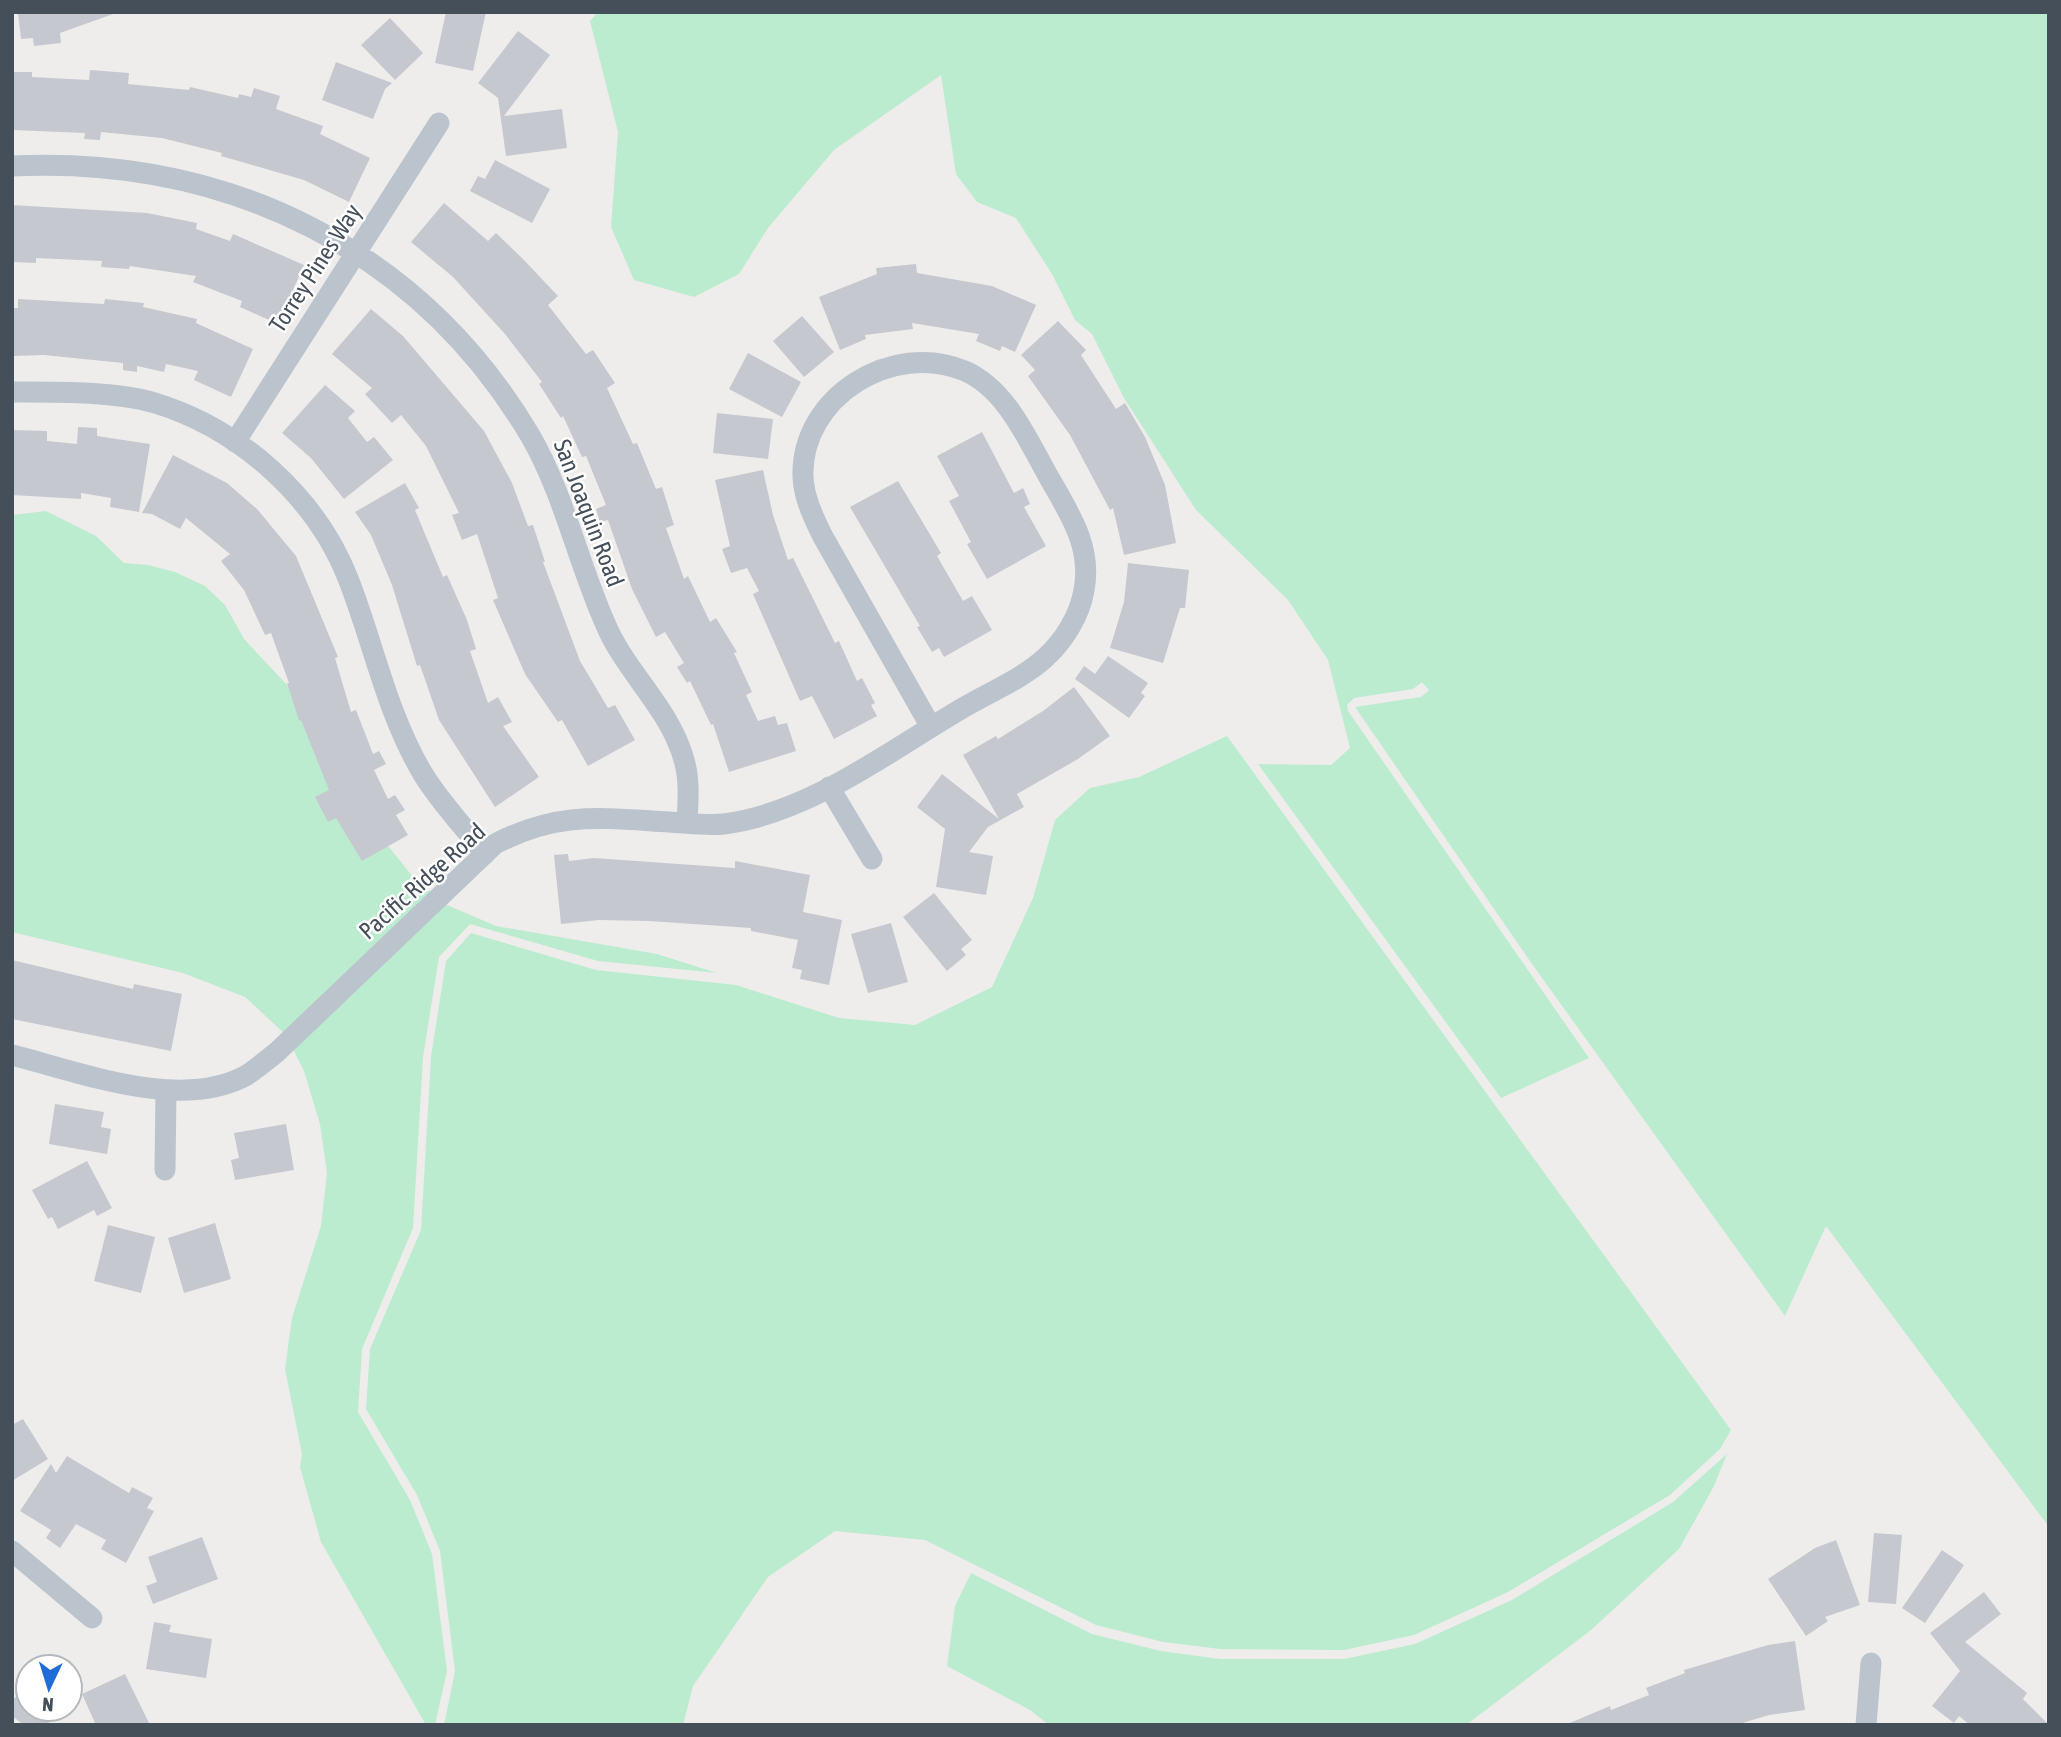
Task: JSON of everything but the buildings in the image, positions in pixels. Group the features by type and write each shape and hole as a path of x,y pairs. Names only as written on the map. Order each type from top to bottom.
{"street":[{"name":"Torrey Pines Way","path":"235,442 439,123"},
{"name":"San Joaquin Road","path":"12,166 90,166 205,184 314,226 378,266 457,337 497,384 531,438 554,481 590,589 607,628 672,729 684,761 687,823"},
{"name":"Pacific Ridge Road","path":"12,1055 150,1090 217,1086 246,1075 267,1060 485,854 514,835 541,824 566,819 600,817 720,825 751,820 804,802 829,787 931,727 1044,660 1060,642 1075,618 1084,592 1087,565 1079,529 1010,410 988,387 965,371 908,363 882,368 854,382 832,400 819,419 807,448 802,475 807,502 821,535 931,727"},
{"path":"12,392 154,402 196,419 261,460 317,521 349,578 394,713 423,775 485,854"},
{"path":"829,787 872,859"},
{"path":"165,1170 166,1090"},
{"path":"12,1550 92,1618"},
{"path":"1866,1725 1871,1663"}],"green space":[{"path":"598,12 2049,12 2049,1527 1826,1226 1785,1316 1532,964 1355,707 1421,697 1429,690 1422,682 1413,689 1354,698 1347,705 1348,711 1589,1058 1501,1098 1258,764 1331,765 1350,748 1328,660 1288,600 1196,510 1124,398 1092,334 1075,320 1052,274 1016,218 977,202 956,174 941,75 834,150 768,228 739,274 694,297 634,280 611,227 618,132 590,21"},
{"path":"46,511 96,536 124,563 148,565 175,572 205,586 225,605 244,639 304,703 373,827 417,882 447,905 496,926 657,954 717,973 598,961 470,924 439,957 423,1057 413,1228 362,1349 358,1412 410,1500 432,1554 447,1671 435,1725 426,1725 321,1542 300,1467 302,1454 285,1369 292,1318 321,1226 327,1173 320,1124 304,1071 286,1035 245,997 183,973 12,932 12,515"},
{"path":"1227,736 1731,1430 1720,1449 1670,1495 1508,1592 1414,1635 1344,1650 1220,1649 1163,1642 1096,1625 925,1540 835,1531 768,1577 693,1686 683,1725 444,1725 455,1671 440,1551 417,1495 366,1409 370,1349 421,1230 431,1057 446,961 471,933 596,970 736,985 839,1018 915,1025 992,987 1033,898 1055,820 1090,788 1139,777"},
{"path":"1727,1454 1714,1486 1679,1549 1591,1630 1466,1725 1049,1725 1030,1710 947,1666 955,1606 971,1573 1092,1634 1161,1651 1220,1659 1344,1659 1415,1644 1512,1600 1673,1502"}]}
